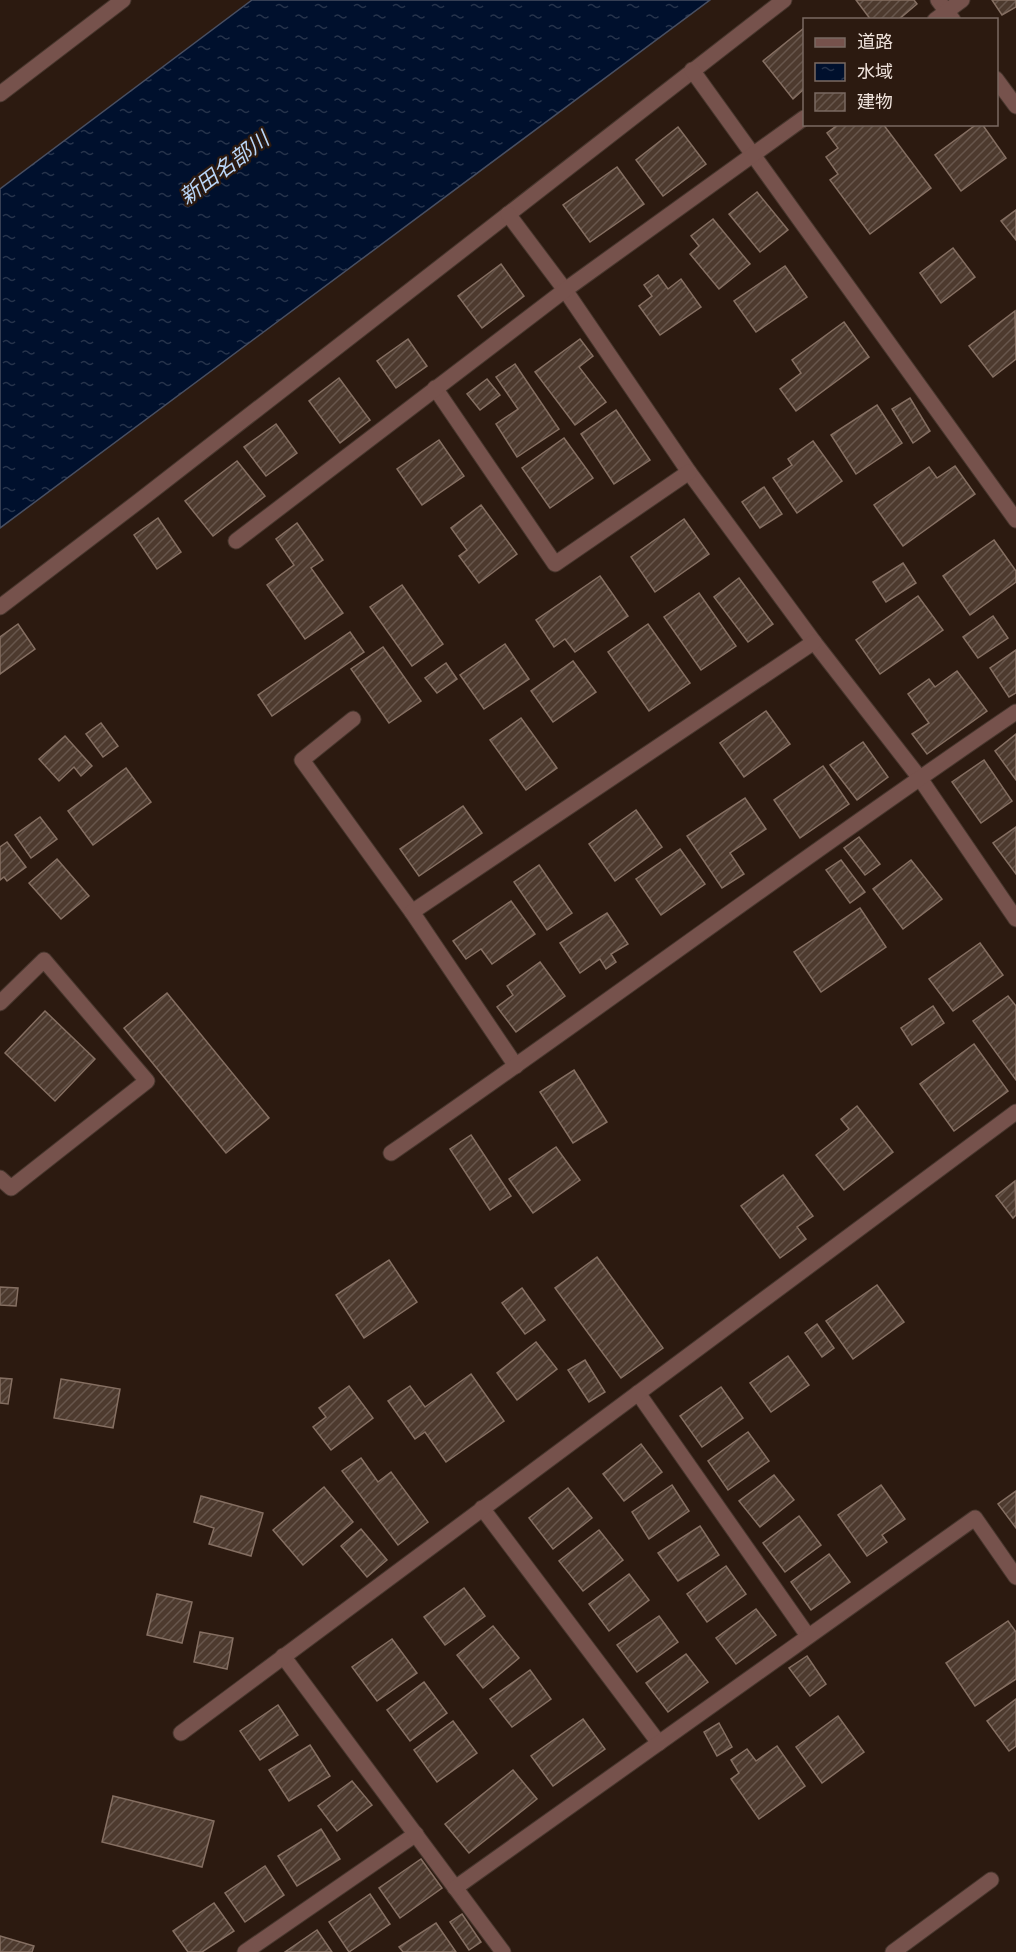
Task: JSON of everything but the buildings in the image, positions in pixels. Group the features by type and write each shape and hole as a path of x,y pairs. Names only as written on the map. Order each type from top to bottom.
{"street":[{"path":"0,94 123,0"},
{"path":"0,607 784,0"},
{"path":"943,12 962,0"},
{"path":"692,70 1016,520"},
{"path":"998,82 1016,106"},
{"path":"236,541 565,290 803,119"},
{"path":"508,214 565,290 689,471 814,642 919,777 1016,919"},
{"path":"435,388 555,564 689,471"},
{"path":"412,912 814,642"},
{"path":"391,1153 919,777 1016,712"},
{"path":"353,719 302,760 412,912 516,1066"},
{"path":"0,1003 44,960 147,1081 11,1188 0,1178"},
{"path":"181,1732 1016,1112"},
{"path":"638,1393 808,1636"},
{"path":"482,1508 658,1743"},
{"path":"454,1887 975,1518 1016,1577"},
{"path":"283,1656 503,1952"},
{"path":"245,1952 416,1834"},
{"path":"893,1952 992,1880"}],"water":[{"name":"新田名部川","path":"252,0 710,0 0,528 0,189"}]}
